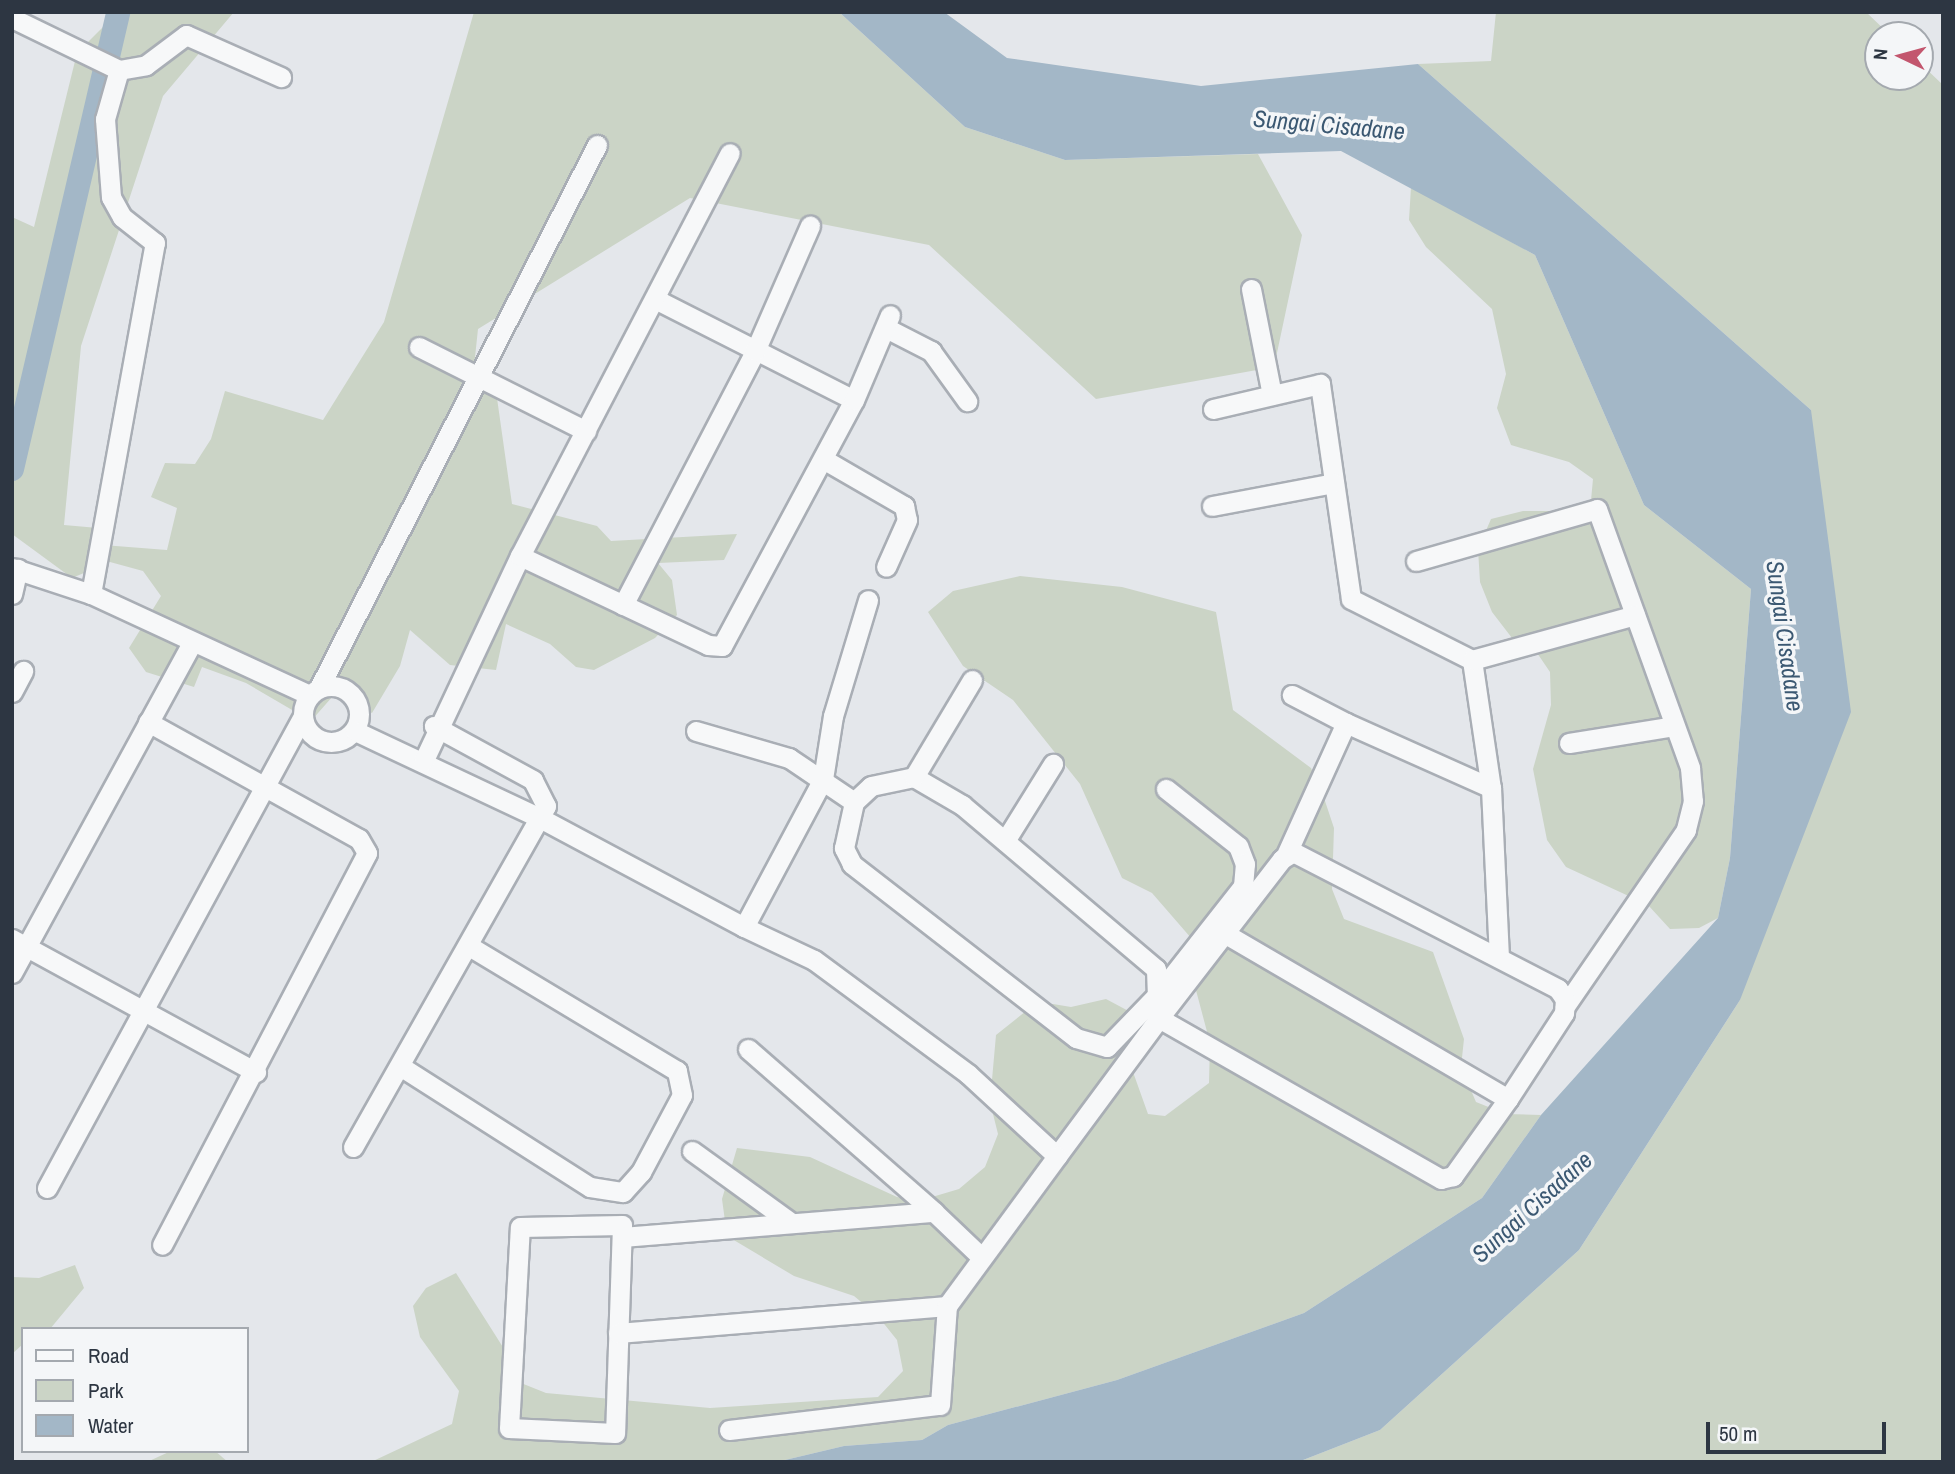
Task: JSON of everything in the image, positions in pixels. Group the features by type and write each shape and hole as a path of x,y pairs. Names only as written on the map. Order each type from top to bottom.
{"street":[{"path":"12,18 52,41 116,69 146,65 186,35 281,77"},
{"path":"91,594 155,243 122,217 111,197 105,119 116,69"},
{"path":"47,1188 303,716 475,377 597,145"},
{"path":"423,762 435,726 520,556 730,153"},
{"path":"623,605 755,351 810,226"},
{"path":"1251,289 1272,395"},
{"path":"654,299 854,400"},
{"path":"520,556 623,605 722,646 854,400 888,322 931,351 967,401"},
{"path":"419,347 586,431"},
{"path":"1213,409 1320,384 1351,599 1472,660 1635,615"},
{"path":"823,459 904,506 907,520 886,568"},
{"path":"1212,506 1334,484"},
{"path":"1159,1018 1426,1176 1453,1176 1508,1099 1566,1006 1686,830 1691,776 1597,509 1416,561"},
{"path":"12,594 15,568 91,594 192,643 314,692 350,693 359,713 355,731 342,740 320,741 303,716"},
{"path":"744,927 823,779 833,716 868,600"},
{"path":"12,973 19,943 192,643"},
{"path":"1472,660 1491,788 1499,958"},
{"path":"12,692 23,671"},
{"path":"914,777 972,680"},
{"path":"1292,695 1346,723 1491,788"},
{"path":"148,722 263,791 359,839 367,853 256,1072 162,1245"},
{"path":"729,1430 940,1405 947,1306 980,1256 1286,855 1346,723"},
{"path":"353,1147 471,947 546,806 534,780 435,726"},
{"path":"1569,743 1674,726"},
{"path":"355,731 540,818 744,927 814,960 968,1074 1057,1156"},
{"path":"696,731 789,758 854,802"},
{"path":"1005,841 1053,764"},
{"path":"1157,995 1156,969 1005,841 914,777 871,786 854,802 844,848 852,864 1076,1038 1107,1047 1157,995 1242,886 1245,864 1238,846 1166,789"},
{"path":"1286,855 1307,856 1558,989 1566,1006"},
{"path":"1224,933 1508,1099"},
{"path":"19,943 145,1006 256,1072"},
{"path":"400,1066 590,1187 623,1192 641,1172 682,1095 677,1071 471,947"},
{"path":"748,1049 934,1212 980,1256"},
{"path":"692,1151 790,1222"},
{"path":"622,1237 934,1212"},
{"path":"622,1225 622,1237 615,1433 509,1428 520,1227 622,1225"},
{"path":"618,1333 947,1306"}],"green space":[{"path":"118,12 234,12 163,96 81,346 64,525 98,528 103,545 167,550 177,508 151,497 165,463 195,464 211,439 225,391 323,420 384,322 474,12 839,12 965,127 1065,160 1258,154 1302,235 1274,367 1096,399 929,245 690,198 478,329 471,395 496,391 512,504 597,526 611,541 737,534 724,560 658,563 672,580 677,615 655,638 594,670 576,667 550,644 506,624 496,670 450,665 410,630 400,666 372,713 333,696 311,721 246,683 202,667 194,687 146,672 129,648 161,596 143,571 110,562 72,578 12,534 12,217 34,227 77,53"},
{"path":"1496,12 1866,12 1875,21 1864,21 1864,91 1934,91 1934,76 1943,85 1943,1462 1298,1462 1380,1430 1579,1250 1740,1000 1811,410 1418,64 1491,61"},
{"path":"1411,187 1535,255 1644,505 1751,589 1730,858 1718,918 1699,928 1670,929 1648,905 1566,867 1547,840 1533,769 1551,705 1550,672 1533,647 1512,638 1492,612 1480,582 1478,549 1491,519 1523,511 1590,511 1593,479 1569,462 1511,445 1497,408 1506,374 1492,309 1426,247 1409,220"},
{"path":"1020,576 1122,587 1216,612 1233,710 1311,768 1325,801 1334,828 1332,889 1344,919 1433,952 1464,1039 1461,1067 1476,1102 1506,1114 1541,1115 1482,1198 1304,1313 1117,1380 948,1425 922,1440 844,1446 785,1460 371,1462 452,1424 459,1391 420,1337 413,1306 426,1288 456,1273 506,1352 516,1381 546,1393 710,1408 878,1397 903,1371 897,1340 877,1315 854,1296 794,1276 727,1236 722,1199 737,1148 810,1157 897,1197 922,1200 959,1189 985,1167 998,1134 990,1102 996,1035 1031,1007 1053,1004 1071,1007 1106,999 1136,1015 1141,1042 1133,1072 1148,1114 1165,1116 1209,1083 1210,1043 1193,979 1198,946 1152,893 1122,878 1080,784 1013,700 963,666 928,612 953,591"},
{"path":"75,1265 84,1288 52,1327 21,1327 21,1346 12,1354 12,1277 39,1278"},
{"path":"167,1453 217,1453 228,1462 147,1462"}],"water":[{"name":"Sungai Cisadane","path":"839,12 944,12 1007,58 1201,86 1418,64 1811,410 1851,712 1740,1000 1579,1250 1380,1430 1298,1462 563,1462 785,1460 844,1446 922,1440 948,1425 1117,1380 1304,1313 1482,1198 1541,1115 1718,918 1730,858 1751,589 1644,505 1535,255 1341,151 1065,160 965,127"}],"waterway":[{"path":"12,469 118,12"}]}
